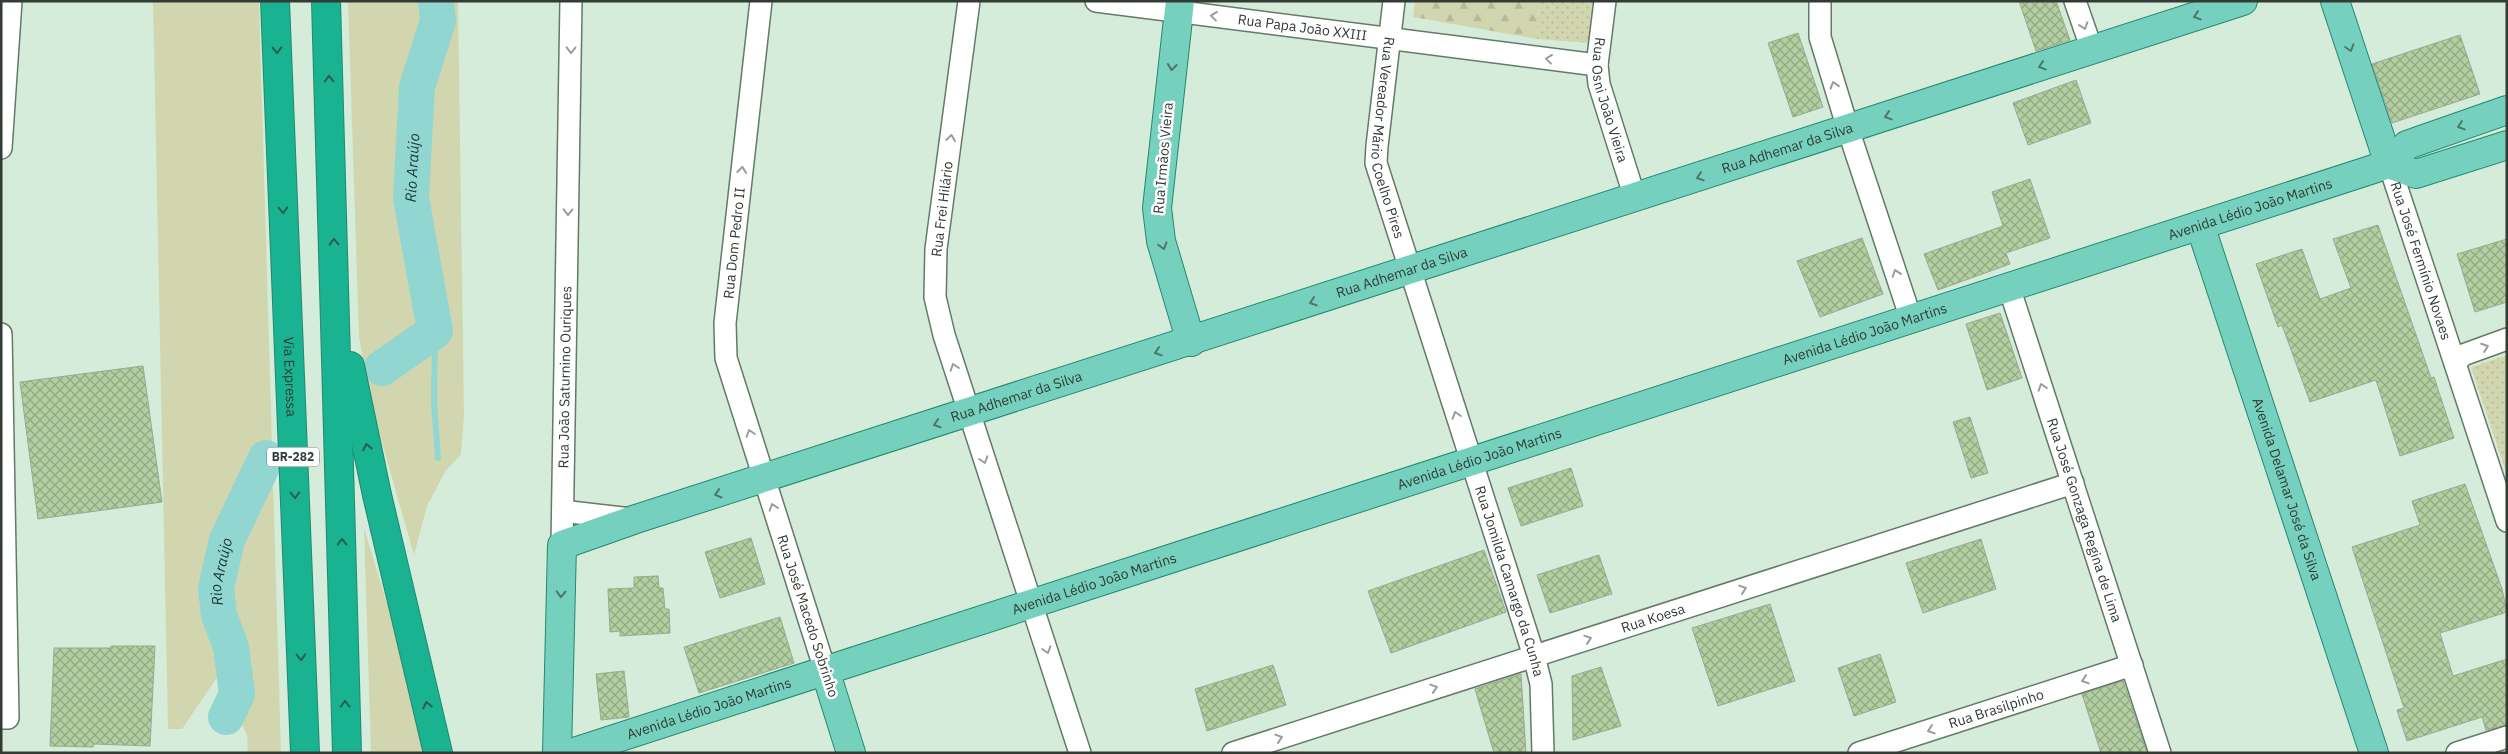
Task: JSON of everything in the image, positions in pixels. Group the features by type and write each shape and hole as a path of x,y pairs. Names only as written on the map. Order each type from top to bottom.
{"highway":[{"name":"Via Expressa","path":"275,1 305,753"},
{"name":"BR-282","path":"326,1 336,290 346,753"},
{"path":"336,290 377,495 438,753"}],"main road":[{"name":"Rua Adhemar da Silva","path":"562,545 636,519 969,414 2243,1"},
{"name":"Rua José Fermínio Novaes","path":"2335,1 2389,164"},
{"name":"Rua Irmãos Vieira","path":"1179,6 1157,208 1161,241 1191,342"},
{"name":"Avenida Lédio João Martins","path":"570,753 2389,164 2407,145 2507,110"},
{"path":"2389,164 2416,174 2507,144"},
{"name":"Avenida Delamar José da Silva","path":"2200,225 2374,753"},
{"name":"Rua João Saturnino Ouriques","path":"557,753 562,545"},
{"name":"Rua José Macedo Sobrinho","path":"825,670 851,753"}],"street":[{"path":"1,148 5,31 11,1"},
{"name":"Rua João Saturnino Ouriques","path":"562,545 572,1"},
{"name":"Rua Dom Pedro II","path":"761,1 724,337 726,358 764,480"},
{"name":"Rua Frei Hilário","path":"969,1 934,275 938,316 1080,753"},
{"name":"Rua Papa João XXIII","path":"1096,1 1179,6 1390,39 1597,65"},
{"name":"Rua Vereador Mário Coelho Pires","path":"1394,1 1376,146 1376,163 1409,271"},
{"name":"Rua Osni João Vieira","path":"1605,1 1597,65 1602,101 1635,198"},
{"path":"1820,1 1820,37 1848,129 1911,319"},
{"path":"2075,1 2092,50"},
{"name":"Rua José Fermínio Novaes","path":"2389,164 2456,357 2507,521"},
{"name":"Rua Jomilda Camargo da Cunha","path":"1409,271 1534,656 1541,684 1543,753"},
{"name":"Rua José Gonzaga Regina de Lima","path":"2009,287 2160,753"},
{"path":"1,334 5,718"},
{"path":"2456,357 2507,339"},
{"name":"Rua José Macedo Sobrinho","path":"764,480 825,670"},
{"name":"Rua Koesa","path":"1233,753 2073,484"},
{"path":"570,512 636,519"},
{"name":"Rua Brasilpinho","path":"1859,753 2132,665"},
{"path":"2457,753 2507,737"}],"green space":[{"path":"153,1 259,1 281,753 248,753 247,735 218,676 182,729 168,729"},
{"path":"348,1 458,1 464,415 461,454 445,472 427,506 414,555 371,404 359,337"},
{"path":"1415,1 1539,1 1537,39 1413,17"},
{"path":"1539,1 1599,1 1591,43 1537,39"},
{"path":"2507,355 2507,475 2471,367"},
{"path":"364,528 432,753 371,753"}],"building":[{"path":"2019,1 2056,1 2070,40 2036,51"},
{"path":"1798,33 1823,107 1793,117 1768,43"},
{"path":"2460,35 2480,94 2392,123 2372,64"},
{"path":"2076,80 2091,123 2028,145 2013,103"},
{"path":"2030,179 2050,238 2006,253 2010,264 1938,290 1924,254 2003,226 1992,192"},
{"path":"2378,225 2431,378 2434,377 2454,438 2400,456 2376,380 2310,402 2282,325 2278,327 2256,264 2302,249 2320,299 2351,288 2333,239"},
{"path":"1862,238 1883,294 1820,317 1797,261"},
{"path":"2507,239 2507,302 2475,312 2457,254"},
{"path":"2000,313 2022,378 1987,390 1966,324"},
{"path":"143,366 162,502 38,519 20,382"},
{"path":"1970,417 1988,473 1971,478 1953,422"},
{"path":"1571,468 1583,506 1521,526 1508,488"},
{"path":"2465,484 2502,589 2507,612 2440,633 2453,676 2507,659 2507,725 2486,730 2482,717 2407,741 2397,710 2404,708 2352,547 2420,525 2412,501"},
{"path":"751,538 765,584 720,598 705,552"},
{"path":"1981,539 1996,589 1923,613 1906,563"},
{"path":"1484,550 1506,612 1391,653 1368,591"},
{"path":"1599,555 1612,594 1550,613 1537,575"},
{"path":"658,576 659,588 663,588 665,609 669,609 670,633 620,636 620,631 610,632 608,589 634,588 634,577"},
{"path":"1770,604 1795,681 1718,706 1692,628"},
{"path":"780,617 794,663 699,693 684,647"},
{"path":"111,646 155,646 150,746 94,744 93,747 50,746 54,648 111,648"},
{"path":"1880,654 1896,702 1854,716 1838,668"},
{"path":"1273,665 1286,705 1207,731 1195,689"},
{"path":"1601,667 1621,726 1573,740 1572,676"},
{"path":"624,671 629,717 601,720 596,674"},
{"path":"1521,674 1526,753 1494,753 1475,689"},
{"path":"2123,681 2147,753 2101,753 2082,694"}],"waterway":[{"name":"Rio Araújo","path":"382,368 435,331 411,198 417,87 438,21 436,1"},
{"path":"435,331 434,403 438,458"},
{"name":"Rio Araújo","path":"226,717 237,694 231,647 219,615 216,588 227,540 266,458"}]}
